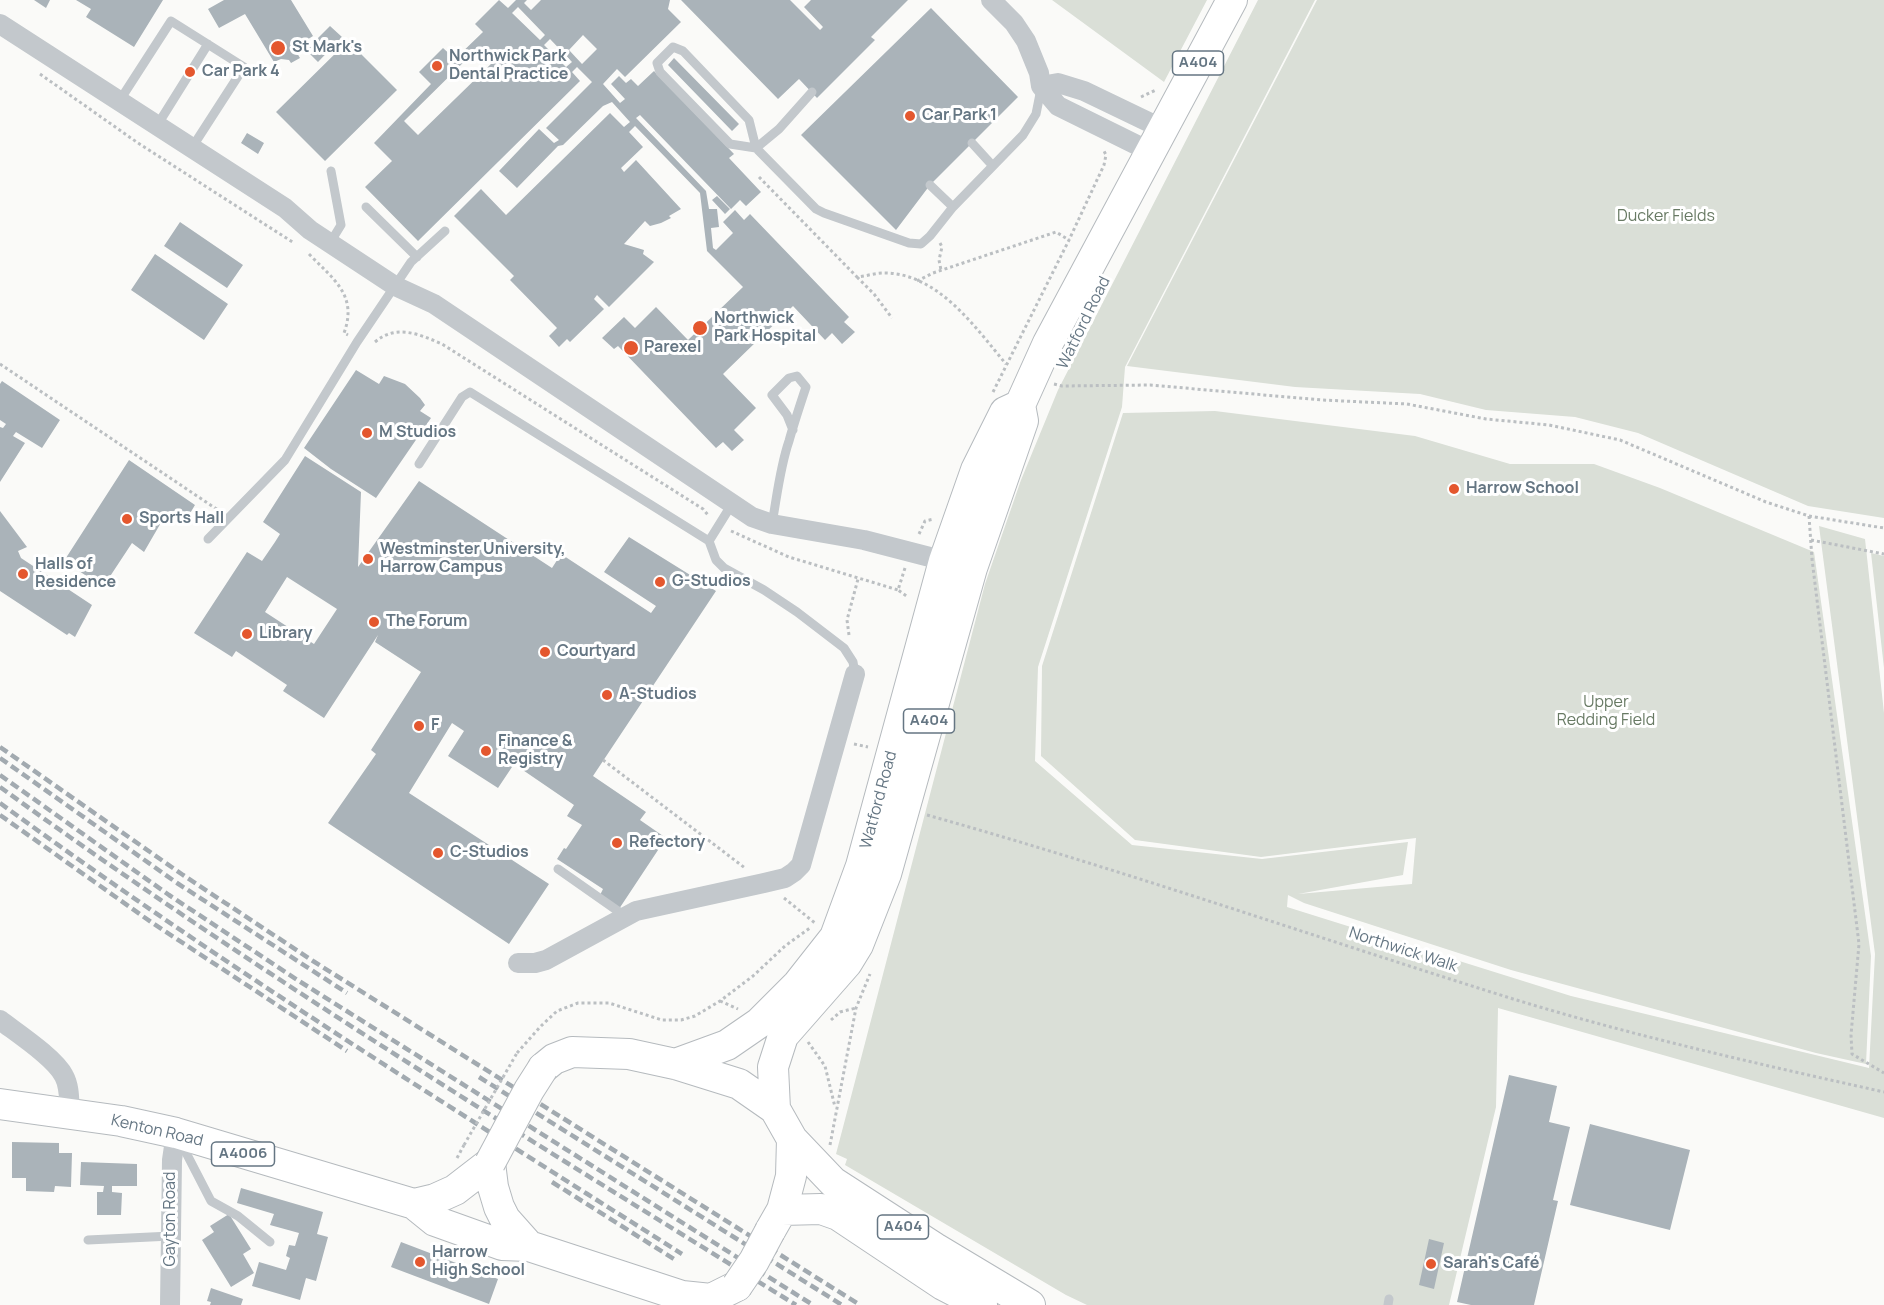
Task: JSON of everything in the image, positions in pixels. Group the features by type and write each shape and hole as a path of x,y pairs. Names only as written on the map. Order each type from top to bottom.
{"main road":[{"name":"Watford Road","path":"675,1064 727,1045 759,1023 798,984 835,937 861,866 958,564 1023,421 1020,405 1048,344 1232,0"},
{"name":"Watford Road","path":"775,1109 773,1067 783,1036 847,963 858,945 886,874 958,564"},
{"path":"414,1204 435,1199 455,1190 490,1163 543,1068 554,1059 572,1052 629,1054 675,1064 739,1084 775,1109 792,1139 791,1176 776,1221 736,1296 711,1299 687,1300 530,1246 505,1219 499,1207 493,1187 490,1163"},
{"name":"Kenton Road","path":"0,1104 121,1121 176,1133 414,1204 435,1221 502,1245 530,1246"},
{"name":"A404","path":"792,1139 833,1182 935,1248 1030,1305"},
{"name":"A404","path":"776,1221 821,1209 838,1215 943,1285 982,1305"}],"street":[{"path":"991,0 1014,23 1026,41 1039,73 1041,86 1058,106 1157,141"},
{"path":"0,24 285,208 310,230 395,286 434,304 752,517 772,524 840,535 958,564"},
{"path":"1041,86 1058,83 1084,91 1157,141"},
{"path":"518,963 535,963 546,960 636,911 785,878 794,872 801,865 855,674"},
{"path":"0,1020 64,1074 68,1085 70,1113"},
{"name":"Gayton Road","path":"171,1305 172,1160 176,1133"}],"lane":[{"path":"120,100 171,21 244,67 193,147"},
{"path":"158,124 208,44"},
{"path":"812,92 779,129 756,148 730,144 660,72 657,63 673,47 682,51 749,120 756,148 816,209 909,243 921,244 952,207 1023,135 1036,114 1041,86"},
{"path":"972,143 992,165"},
{"path":"330,243 341,225 331,171"},
{"path":"930,185 952,207"},
{"path":"366,207 417,257"},
{"path":"207,539 285,460 357,342 411,262 445,231"},
{"path":"772,524 783,462 793,430 806,387 796,376 789,378 772,395 787,415 793,430"},
{"path":"419,464 462,397 470,392 709,542 716,560 724,568 797,612 844,648 853,662 855,674"},
{"path":"709,542 732,504"},
{"path":"558,869 625,916"},
{"path":"176,1133 211,1201 238,1216 270,1242"},
{"path":"88,1240 171,1236"}],"path":[{"path":"34,70 138,143 298,245"},
{"path":"917,281 941,270 1056,232 1069,239 1104,165 1106,155 1102,147"},
{"path":"759,177 874,294 892,318"},
{"path":"934,230 942,248 939,260 941,270"},
{"path":"306,251 342,289 350,310 344,333 357,342 367,348 384,334 393,331 442,344 703,509 712,519"},
{"path":"857,277 884,273 906,276 950,299 1006,364"},
{"path":"0,364 228,517"},
{"name":"Watford Road","path":"1050,393 1058,375"},
{"path":"1054,384 1062,386 1150,385 1322,400 1407,404 1486,419 1549,425 1620,440 1766,502 1809,516 1884,528"},
{"path":"1809,516 1859,944 1851,1035 1852,1054 1884,1074"},
{"path":"730,530 789,557 898,590"},
{"path":"1810,540 1884,554"},
{"path":"844,648 850,638 847,620 858,579"},
{"path":"464,1145 517,1053 557,1011 578,1003 609,1003 662,1020 681,1020 695,1016 720,1001 753,976 785,946 814,925 764,883 603,760"},
{"name":"Northwick Walk","path":"919,812 1211,901 1512,999 1698,1050 1884,1092"},
{"path":"829,1153 835,1108 856,1008 865,987"},
{"path":"720,1001 742,1011"},
{"path":"823,1026 840,1012 856,1008"},
{"path":"810,1046 825,1066 835,1108"}],"green space":[{"path":"1052,0 1207,0 1164,82"},
{"name":"Upper Redding Field","path":"1258,0 1315,0 1125,367 1122,407 1038,667 1035,761 1132,845 1262,859 1408,842 1403,875 1298,894 1412,884 1416,838 1261,857 1135,840 1041,756 1042,666 1123,413 1215,411 1415,436 1510,464 1594,464 1660,488 1814,552 1871,956 1866,1064 1816,1053 1511,970 1304,903 1288,895 1287,907 1571,996 1869,1068 1875,954 1819,526 1865,539 1884,713 1884,1118 1498,1008 1496,1107 1449,1305 1087,1305 1066,1295 845,1165 847,1159 836,1154 985,584 1021,480 1058,390"},
{"name":"Ducker Fields","path":"1317,0 1884,0 1884,518 1808,506 1638,433 1575,417 1486,410 1420,394 1295,387 1127,366"},
{"path":"1871,553 1884,556 1884,668"}],"building":[{"path":"34,0 50,0 46,8"},
{"path":"76,0 163,0 134,47 86,17 91,9"},
{"name":"St Mark's","path":"224,0 291,0 313,36 294,48 300,58 291,63 289,60 281,59 274,62 245,14 219,28 208,9"},
{"path":"499,0 508,8 516,0 527,0 524,3 531,10 541,0 670,0 668,9 681,22 625,77 617,69 603,84 620,103 625,99 611,84 619,76 626,83 631,79 638,86 654,71 734,154 729,158 761,192 746,206 740,200 731,209 640,115 636,118 706,191 709,209 717,209 719,227 711,228 713,248 716,250 733,233 723,222 735,210 744,220 750,214 849,317 844,322 855,332 842,344 832,333 825,340 793,306 723,374 756,408 734,430 744,440 732,451 723,442 716,448 618,346 614,349 602,338 624,317 635,328 656,307 688,340 743,287 707,251 700,193 635,126 629,132 643,147 621,168 624,172 636,160 681,209 661,223 650,226 645,221 624,244 644,250 643,254 654,262 609,307 597,295 594,299 604,309 570,342 567,339 559,347 549,336 557,328 510,280 514,276 454,216 481,189 506,215 610,113 624,127 630,122 612,102 603,106 563,145 558,146 517,188 499,171 539,129 554,143 559,140 546,128 592,82 577,67 572,72 580,81 418,241 365,187 392,161 374,143 431,84 419,72 443,48 455,59 483,32 475,24","holes":["518,7 545,35 540,40 512,13","583,35 597,49 582,64 569,50","550,39 572,62 566,67 544,45","478,48 493,62 418,135 404,121"]},
{"path":"681,0 790,0 820,30 823,27 804,7 811,0 908,0 871,37 875,40 817,98 799,79 778,99"},
{"name":"Car Park 1","path":"931,8 1018,97 930,185 896,230 801,135"},
{"path":"330,26 342,37 318,62 306,50"},
{"path":"348,41 397,90 325,161 276,112"},
{"path":"674,58 739,124 732,131 668,65"},
{"path":"247,133 264,143 258,154 241,143"},
{"path":"717,196 730,209 725,214 712,200"},
{"path":"180,222 243,265 227,288 164,246"},
{"path":"155,254 228,304 204,340 131,290"},
{"name":"M Studios","path":"356,370 379,384 384,376 405,384 425,405 420,411 431,418 376,498 331,469 304,448"},
{"path":"2,381 60,420 42,448 16,432 13,436 25,443 0,482 0,427 3,428 6,424 0,420 0,384"},
{"path":"305,456 361,492 358,567 419,481 552,568 561,554 651,613 656,606 604,572 629,537 716,591 593,776 646,812 640,820 666,838 619,909 600,895 603,889 557,859 582,825 567,816 574,805 514,764 498,788 448,756 464,731 452,723 409,793 549,884 509,944 328,823 376,754 371,750 421,672 375,642 378,635 324,718 283,691 287,685 236,651 232,657 194,633 247,552 262,561 280,534 263,522","holes":["287,577 337,609 314,644 265,612"]},
{"name":"Sports Hall","path":"129,460 195,505 183,525 166,514 144,552 132,543 103,587 64,561"},
{"name":"Halls of Residence","path":"0,511 27,547 18,551 21,558 92,605 75,637 69,633 67,635 0,591"},
{"path":"1509,1075 1557,1086 1549,1122 1570,1127 1553,1200 1558,1201 1534,1305 1471,1305 1457,1302"},
{"path":"1590,1124 1690,1150 1670,1230 1570,1205"},
{"path":"12,1142 59,1143 59,1153 72,1153 71,1187 55,1186 54,1192 26,1191 26,1178 12,1178"},
{"path":"81,1162 137,1164 137,1186 112,1186 112,1192 122,1193 121,1215 97,1215 97,1192 103,1192 104,1186 80,1185"},
{"path":"241,1188 323,1212 317,1234 328,1237 316,1281 306,1278 300,1300 252,1286 259,1262 286,1270 290,1258 286,1256 289,1245 295,1246 299,1233 270,1225 274,1214 237,1203"},
{"path":"229,1214 251,1249 243,1254 254,1273 231,1287 202,1240 214,1232 210,1226"},
{"name":"Sarah's Café","path":"1429,1239 1444,1243 1434,1289 1419,1285"},
{"path":"401,1242 498,1279 489,1304 391,1267"},
{"path":"211,1288 243,1299 241,1305 210,1305 211,1302 207,1301"}],"railway":[{"path":"0,747 183,875 313,961 860,1305"},
{"path":"0,758 177,883 347,993"},
{"path":"0,775 169,895 299,981 813,1305"},
{"path":"0,787 293,989 493,1117 796,1305"},
{"path":"0,803 83,863 252,978 423,1090 682,1254"},
{"path":"0,815 151,922 347,1051"},
{"path":"479,1077 842,1305"},
{"path":"552,1182 677,1261"}],"place":[{"name":"St Mark's","path":"278,48"},
{"name":"Northwick Park Dental Practice","path":"437,66"},
{"name":"Car Park 4","path":"190,72"},
{"name":"Car Park 1","path":"910,116"},
{"name":"Northwick Park Hospital","path":"700,328"},
{"name":"Parexel","path":"631,348"},
{"name":"M Studios","path":"367,433"},
{"name":"Harrow School","path":"1454,489"},
{"name":"Sports Hall","path":"127,519"},
{"name":"Westminster University, Harrow Campus","path":"368,559"},
{"name":"Halls of Residence","path":"23,574"},
{"name":"G-Studios","path":"660,582"},
{"name":"The Forum","path":"374,622"},
{"name":"Library","path":"247,634"},
{"name":"Courtyard","path":"545,652"},
{"name":"A-Studios","path":"607,695"},
{"name":"F","path":"419,726"},
{"name":"Finance & Registry","path":"486,751"},
{"name":"Refectory","path":"617,843"},
{"name":"C-Studios","path":"438,853"},
{"name":"Harrow High School","path":"420,1262"},
{"name":"Sarah's Café","path":"1431,1264"}]}
